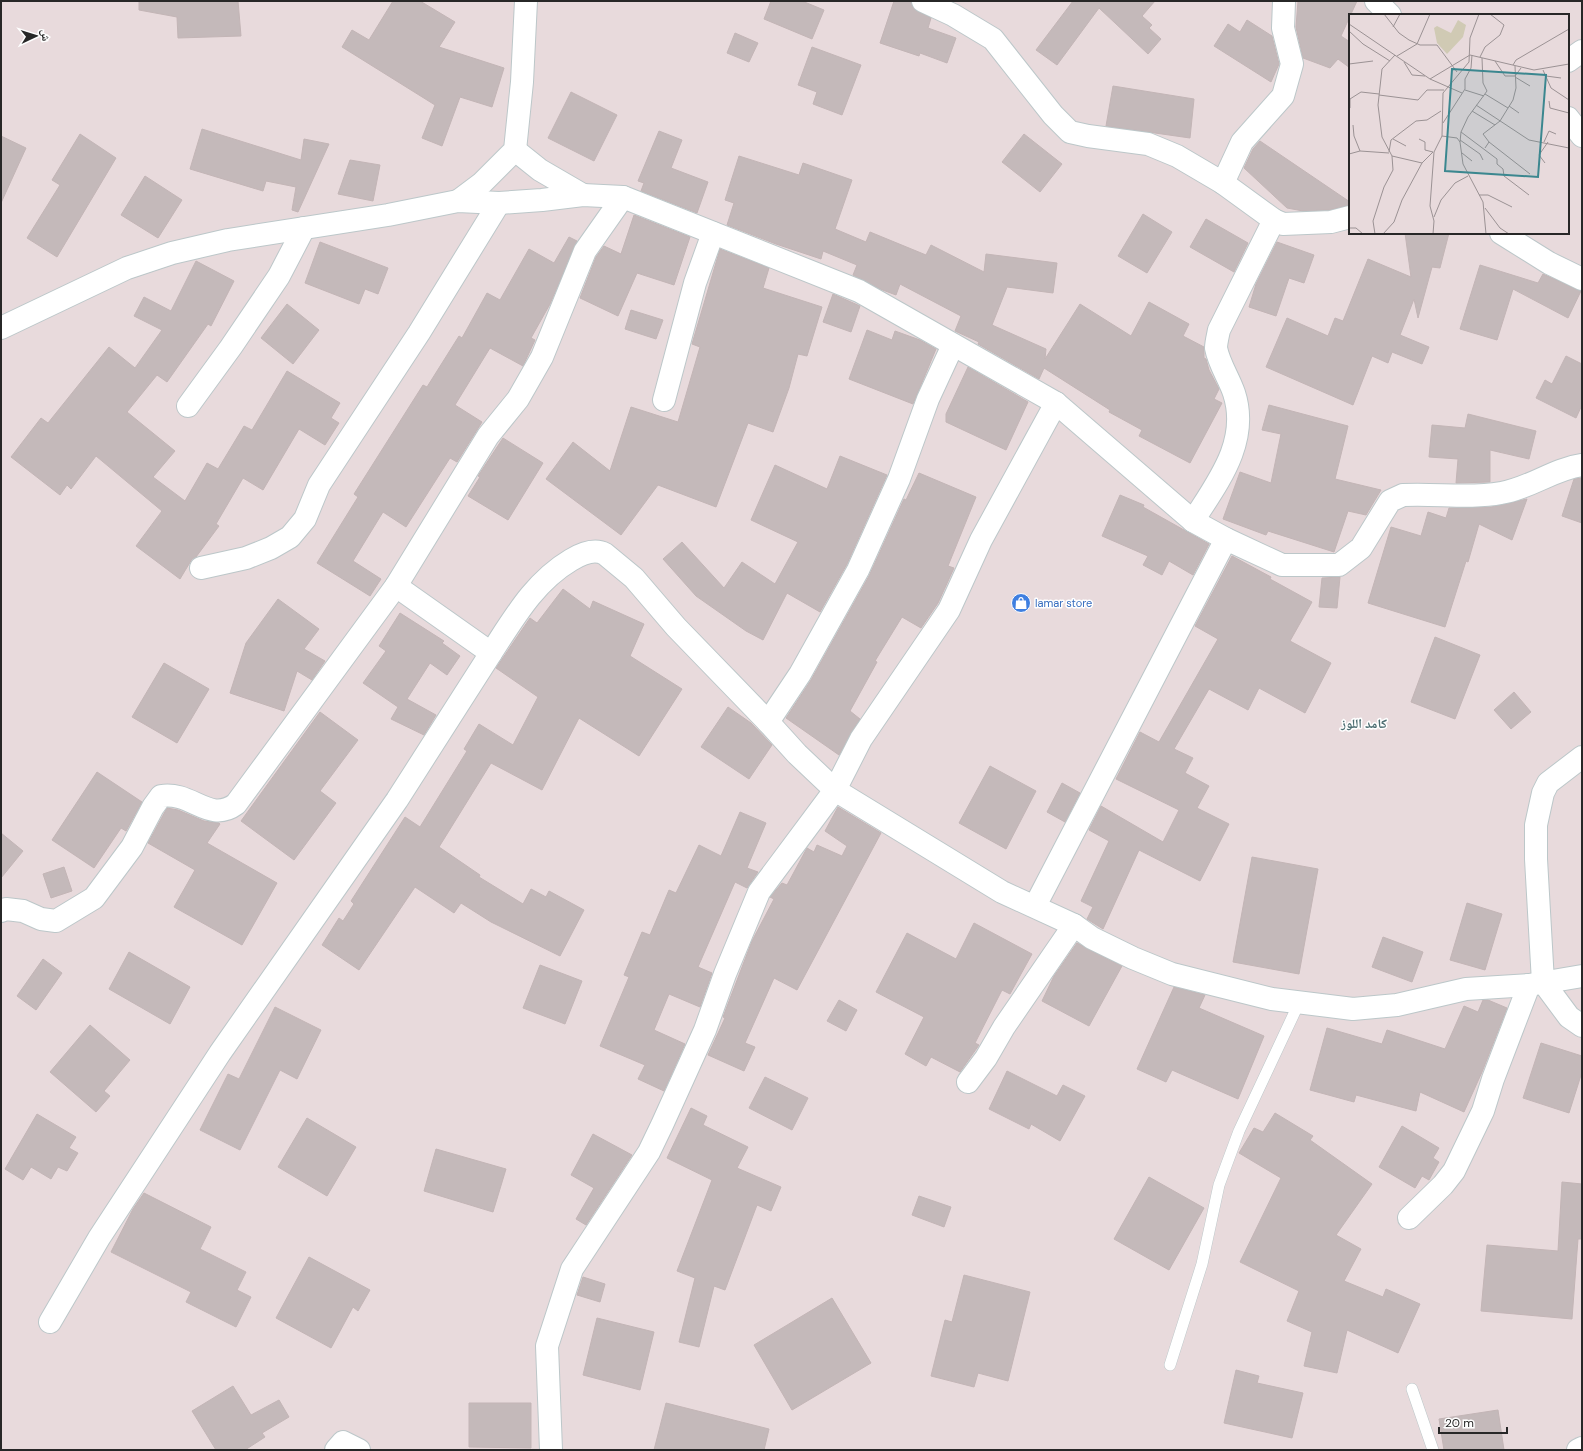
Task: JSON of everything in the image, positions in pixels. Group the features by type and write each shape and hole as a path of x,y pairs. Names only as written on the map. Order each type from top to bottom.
{"street":[{"path":"458,201 482,183 515,150 522,82 526,1"},
{"path":"923,1 953,15 993,39 1053,115 1070,132 1148,144 1177,156 1223,182 1274,220 1283,224 1331,222 1349,217"},
{"path":"1223,182 1242,142 1283,96 1292,64 1283,28 1284,1"},
{"path":"1376,1 1389,14"},
{"path":"1569,59 1582,51"},
{"path":"1569,119 1582,136"},
{"path":"515,150 540,170 583,195"},
{"path":"1,328 127,268 172,252 228,240 388,215 458,201 499,203 583,195 623,197 858,291 1056,403 1193,521 1226,539 1282,565 1339,565 1361,548 1390,501 1403,495 1500,494 1524,488 1568,467 1582,465"},
{"path":"1,911 6,909 23,911 42,919 56,921 94,898 132,847 161,796 181,796 211,810 219,811 229,809 236,804 396,586 488,436 518,399 542,357 585,251 623,197"},
{"path":"201,568 246,558 271,548 290,537 305,518 319,485 419,333 499,203"},
{"path":"1193,521 1227,466 1239,430 1238,411 1234,394 1216,347 1219,330 1274,220"},
{"path":"188,406 231,347 279,276 304,228"},
{"path":"664,400 695,283 713,233"},
{"path":"1503,234 1549,264 1582,279"},
{"path":"768,722 800,674 858,570 898,479 928,399 953,345"},
{"path":"552,1450 548,1346 572,1269 609,1216 649,1152 705,1030 725,974 759,892 835,790 861,739 949,610 981,540 1056,403"},
{"path":"1035,906 1110,766 1226,539"},
{"path":"50,1322 99,1238 216,1060 397,800 527,597 554,570 582,554 601,552 634,578 676,627 797,754 835,790 1002,892 1074,925 1092,938 1172,974 1272,999 1353,1009 1397,1005 1466,990 1536,983 1582,976"},
{"path":"396,586 491,653"},
{"path":"1409,1218 1443,1185 1454,1171 1483,1111 1493,1079 1536,983 1536,825 1543,793 1548,783 1582,757"},
{"path":"968,1082 986,1058 1004,1027 1074,925"},
{"path":"1536,983 1568,1017 1582,1026"},
{"path":"336,1450 343,1442 359,1450"},
{"path":"1578,1450 1582,1448"}],"lane":[{"path":"1170,1365 1202,1264 1219,1185 1239,1131 1299,1003"},
{"path":"1412,1389 1433,1450"}],"building":[{"path":"139,1 238,1 241,36 178,38 177,17 139,10"},
{"path":"393,1 420,1 455,22 439,47 504,68 492,107 460,97 442,146 422,138 435,105 342,47 352,30 369,40"},
{"path":"771,1 802,1 824,10 812,39 764,19"},
{"path":"894,1 911,1 913,8 931,18 928,28 956,38 947,63 920,53 919,56 880,43"},
{"path":"1073,1 1155,1 1142,16 1152,25 1149,28 1161,39 1148,54 1099,8 1057,65 1036,50"},
{"path":"1298,1 1357,1 1351,14 1349,14 1349,18 1341,36 1349,41 1349,67 1338,59 1330,68 1303,58 1296,27"},
{"path":"1247,20 1272,36 1279,64 1271,82 1214,46 1228,24 1240,32"},
{"path":"735,33 758,43 749,62 727,53"},
{"path":"812,47 861,65 842,115 813,104 817,92 798,85"},
{"path":"1113,86 1194,99 1190,138 1106,126"},
{"path":"571,92 617,115 594,161 548,138"},
{"path":"202,129 301,160 304,139 329,144 298,212 292,210 296,187 266,181 263,191 190,169"},
{"path":"659,131 682,140 671,168 708,182 697,213 641,191 644,183 638,181"},
{"path":"80,134 116,158 57,257 27,238 60,185 52,180"},
{"path":"1024,134 1062,164 1040,192 1002,162"},
{"path":"1,136 26,148 1,203"},
{"path":"1260,141 1349,201 1349,205 1329,210 1303,211 1287,208 1244,168 1253,149"},
{"path":"739,156 799,175 803,163 852,180 835,229 866,242 870,232 926,255 931,245 984,272 986,254 1057,263 1053,293 1007,287 992,325 1046,349 1045,359 1080,304 1131,336 1149,302 1189,324 1183,336 1204,347 1204,358 1206,359 1209,370 1219,389 1214,399 1222,403 1190,463 1139,436 1142,430 1109,412 1110,410 1044,368 1039,379 978,344 979,342 955,331 961,316 900,284 896,295 880,289 853,275 857,265 823,251 821,259 776,244 727,225 734,203 725,200"},
{"path":"350,160 380,165 373,201 338,194"},
{"path":"145,176 182,200 158,238 121,215"},
{"path":"1143,214 1172,232 1147,273 1118,256"},
{"path":"634,215 690,237 674,285 637,273 618,316 580,298 596,257 604,246 621,254"},
{"path":"1206,219 1248,243 1234,272 1190,247"},
{"path":"1405,234 1449,234 1440,268 1432,267 1418,318 1414,299 1400,335 1429,347 1422,364 1392,352 1388,363 1372,356 1353,405 1266,367 1287,318 1328,336 1335,318 1343,321 1368,259 1411,277"},
{"path":"569,237 577,241 550,304 531,338 535,340 523,366 490,348 455,405 482,422 457,462 450,458 406,527 383,512 353,561 381,579 370,596 317,563 358,497 354,494 423,385 427,387 459,336 462,338 487,293 500,300 529,249 554,263"},
{"path":"320,242 388,268 378,294 365,289 359,304 305,283"},
{"path":"1277,242 1314,255 1304,283 1289,278 1276,316 1249,307 1256,284"},
{"path":"720,249 769,268 763,288 822,307 807,356 798,354 789,388 773,432 748,423 716,507 658,485 621,535 546,479 573,442 610,471 631,407 678,422 700,347 692,344"},
{"path":"196,261 234,281 211,326 208,324 167,382 157,375 127,412 175,451 153,477 185,501 207,463 218,469 244,426 252,430 287,371 340,403 331,418 339,423 325,445 299,429 263,490 243,478 216,524 219,526 196,557 192,559 180,579 136,546 162,511 96,456 71,489 67,485 60,495 11,457 41,418 48,423 109,347 135,368 162,330 134,316 144,297 171,311"},
{"path":"1480,265 1538,283 1543,274 1581,291 1568,318 1513,289 1497,340 1460,329"},
{"path":"833,294 860,306 851,332 823,322"},
{"path":"287,304 319,330 293,364 261,338"},
{"path":"631,310 663,320 656,339 625,329"},
{"path":"867,330 892,340 895,331 920,340 936,349 913,404 849,379"},
{"path":"1566,356 1582,364 1582,405 1576,418 1536,398 1545,380 1552,384"},
{"path":"968,367 1028,402 1006,450 946,422 946,414"},
{"path":"1269,405 1348,426 1335,479 1381,490 1366,515 1348,511 1334,552 1268,531 1266,535 1223,519 1240,472 1271,483 1281,434 1262,430"},
{"path":"1468,414 1536,431 1529,459 1490,450 1490,482 1456,483 1458,459 1429,457 1432,425 1465,428"},
{"path":"503,438 543,463 508,520 468,496 480,477 478,476"},
{"path":"840,456 887,475 847,564 820,612 787,593 763,640 746,631 696,596 663,559 682,542 724,588 742,562 775,584 798,542 751,520 775,465 827,489"},
{"path":"919,473 976,497 948,566 954,568 938,603 921,628 902,617 875,661 877,662 850,711 860,719 839,755 786,718 811,680 869,576 904,499 906,500"},
{"path":"1582,478 1582,523 1562,516 1574,479"},
{"path":"1120,495 1144,505 1143,507 1209,544 1193,575 1169,561 1162,575 1143,565 1148,556 1102,536"},
{"path":"1527,499 1512,540 1479,524 1468,562 1466,561 1445,627 1368,603 1391,527 1421,536 1428,512 1446,518 1449,508 1491,507"},
{"path":"1232,556 1271,577 1270,579 1312,602 1290,641 1331,663 1305,713 1259,688 1248,710 1209,689 1174,749 1193,758 1185,773 1209,786 1197,808 1229,824 1200,881 1139,850 1103,929 1087,919 1093,907 1081,901 1109,841 1089,830 1101,806 1163,842 1179,810 1116,779 1140,732 1159,742 1218,639 1195,626"},
{"path":"1340,577 1337,608 1319,607 1322,578"},
{"path":"563,589 590,609 593,601 644,624 630,656 682,689 639,756 579,718 542,790 491,763 439,847 480,875 479,877 523,904 531,889 546,897 549,891 584,910 560,956 491,922 461,903 454,913 415,887 359,970 322,945 339,918 343,921 354,904 351,901 405,817 420,827 467,751 464,749 479,724 513,745 538,697 496,668 530,618 537,623"},
{"path":"278,599 319,629 304,649 325,661 312,680 297,671 284,711 230,693 246,643"},
{"path":"400,613 444,641 442,643 460,656 447,675 430,663 407,699 436,715 424,735 391,719 398,707 363,683 386,651 379,646"},
{"path":"1435,637 1480,655 1455,719 1411,702"},
{"path":"164,663 209,689 177,743 132,717"},
{"path":"1514,692 1531,712 1511,729 1494,710"},
{"path":"728,707 751,723 772,745 749,779 701,747"},
{"path":"320,712 358,740 320,791 336,803 294,860 241,821"},
{"path":"990,766 1036,791 1006,849 959,823"},
{"path":"97,772 142,802 126,831 121,828 94,868 52,840"},
{"path":"1062,783 1080,793 1065,822 1047,812"},
{"path":"838,807 881,833 797,990 774,978 745,1043 755,1047 744,1071 708,1055 725,1018 723,1017 752,941 774,899 770,897 782,883 787,885 807,848 814,852 817,845 842,856 847,846 825,831"},
{"path":"167,808 178,810 204,821 219,823 220,824 207,843 277,883 242,945 174,907 195,870 148,843"},
{"path":"740,812 766,823 747,868 758,872 747,888 735,882 698,967 712,973 700,1007 669,994 654,1030 685,1044 664,1091 638,1079 645,1065 600,1046 629,977 624,975 642,932 650,935 669,890 676,893 699,845 721,856"},
{"path":"1,833 23,851 1,878"},
{"path":"1252,857 1318,869 1299,974 1233,962"},
{"path":"64,867 72,891 51,898 43,874"},
{"path":"1467,903 1502,914 1485,970 1450,960"},
{"path":"974,923 1032,954 1010,994 1002,990 975,1043 979,1045 960,1072 931,1057 926,1066 905,1054 924,1017 876,992 907,933 956,959"},
{"path":"1383,937 1423,952 1412,982 1372,967"},
{"path":"1077,943 1122,966 1089,1026 1042,1001 1054,976"},
{"path":"129,952 190,987 170,1024 109,989"},
{"path":"43,959 62,973 36,1010 17,996"},
{"path":"540,965 582,981 565,1024 523,1008"},
{"path":"1174,987 1205,995 1199,1008 1264,1036 1238,1099 1172,1070 1166,1082 1137,1069"},
{"path":"839,1000 857,1010 846,1031 827,1021"},
{"path":"1483,1000 1488,1000 1507,1008 1482,1072 1464,1112 1420,1092 1416,1111 1356,1095 1354,1102 1310,1090 1327,1028 1382,1044 1387,1030 1445,1049 1464,1006 1478,1012"},
{"path":"275,1007 321,1030 297,1079 280,1070 240,1150 200,1130 228,1074 239,1079"},
{"path":"90,1025 130,1060 104,1091 110,1096 96,1112 50,1072"},
{"path":"1541,1043 1582,1056 1582,1072 1569,1113 1523,1098"},
{"path":"1007,1071 1057,1096 1063,1085 1085,1096 1060,1141 1031,1124 1029,1129 989,1109"},
{"path":"765,1077 808,1098 792,1130 749,1108"},
{"path":"691,1108 707,1116 703,1125 748,1147 737,1168 781,1187 771,1211 757,1205 725,1290 714,1286 699,1347 679,1342 695,1278 677,1271 712,1180 667,1158"},
{"path":"1275,1113 1313,1136 1310,1140 1372,1184 1336,1235 1361,1249 1344,1281 1383,1297 1386,1289 1420,1304 1398,1353 1347,1330 1337,1373 1304,1366 1312,1332 1287,1321 1299,1291 1240,1262 1281,1178 1239,1153 1254,1128 1263,1132"},
{"path":"37,1114 76,1137 69,1148 78,1153 67,1171 58,1167 51,1179 31,1167 23,1180 5,1169"},
{"path":"307,1118 356,1147 327,1196 278,1167"},
{"path":"1402,1126 1439,1148 1433,1158 1439,1162 1429,1180 1422,1176 1415,1188 1379,1167"},
{"path":"593,1134 632,1155 586,1225 576,1219 594,1188 571,1175"},
{"path":"436,1149 506,1169 493,1212 424,1191"},
{"path":"1149,1177 1204,1208 1169,1270 1114,1239"},
{"path":"1562,1182 1582,1184 1582,1239 1578,1239 1572,1319 1481,1311 1487,1245 1558,1251"},
{"path":"144,1193 211,1227 200,1249 246,1272 237,1290 251,1297 236,1327 186,1302 191,1292 111,1252 133,1209"},
{"path":"919,1196 951,1207 944,1227 912,1215"},
{"path":"309,1257 370,1290 358,1311 353,1307 331,1348 276,1318"},
{"path":"964,1275 1030,1292 1008,1381 978,1373 974,1387 931,1376 945,1320 952,1322"},
{"path":"583,1277 605,1284 600,1302 577,1295"},
{"path":"832,1298 871,1363 792,1410 754,1345"},
{"path":"597,1318 654,1332 640,1390 583,1375"},
{"path":"1236,1370 1259,1376 1257,1383 1303,1393 1292,1438 1224,1423"},
{"path":"233,1386 251,1415 279,1400 289,1417 262,1433 265,1437 245,1450 216,1450 192,1411"},
{"path":"469,1403 531,1403 531,1448 469,1447"},
{"path":"666,1403 769,1429 764,1450 654,1450"},
{"path":"1498,1410 1504,1450 1444,1450 1439,1419"}],"place":[{"name":"lamar store","path":"1021,603"}],"district":[{"name":"كامد اللوز","path":"1364,723"}]}
